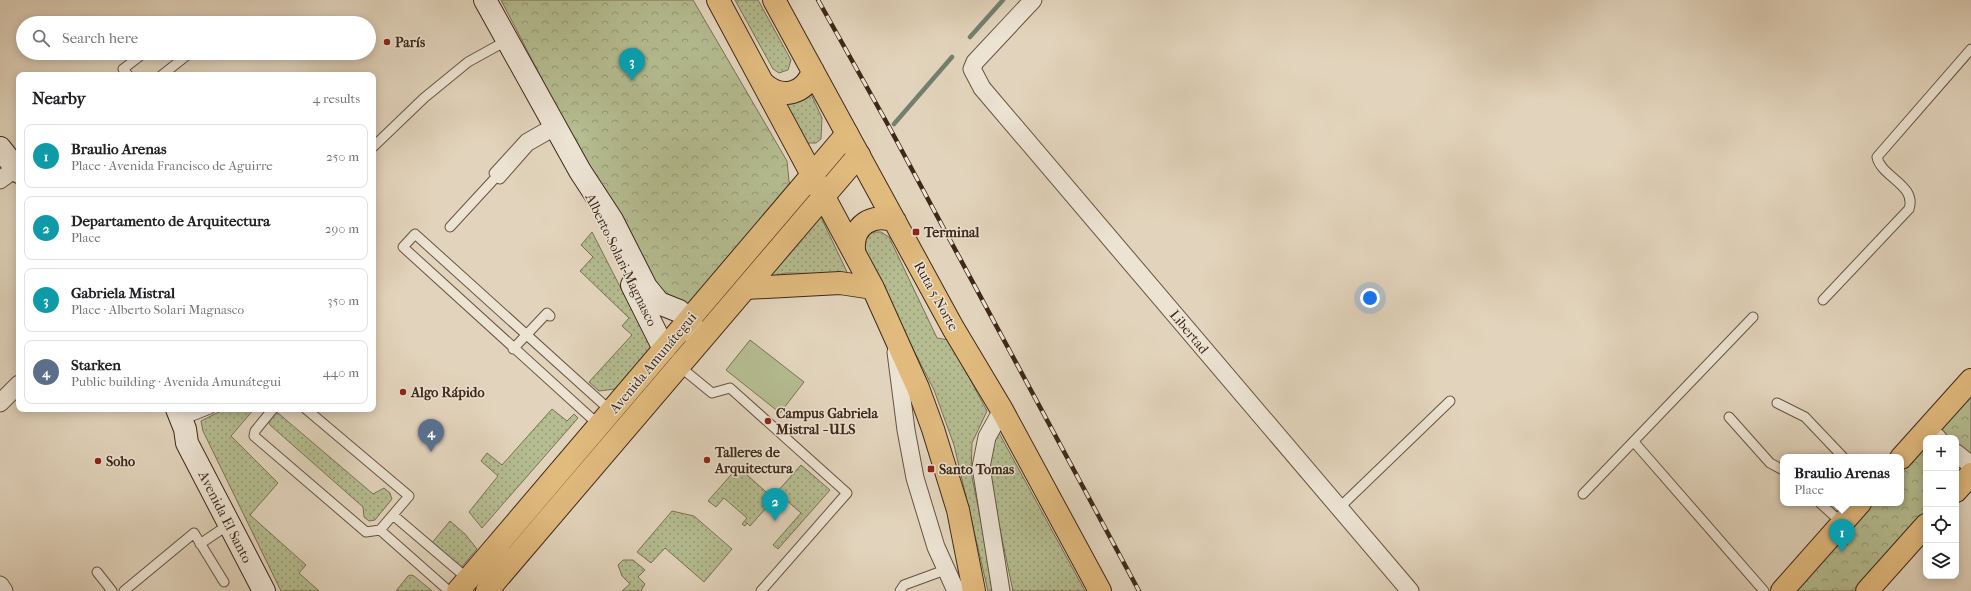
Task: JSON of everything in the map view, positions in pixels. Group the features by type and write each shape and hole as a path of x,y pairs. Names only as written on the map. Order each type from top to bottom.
{"main road":[{"path":"718,0 854,250 891,326 918,388 958,510 974,591"},
{"name":"Ruta 5 Norte","path":"774,0 953,328 1002,410 1100,591"},
{"path":"764,84 776,92 791,93 803,87 807,83 813,71"},
{"name":"Avenida Amunátegui","path":"487,591 613,426 664,349 847,134"},
{"name":"Avenida Amunátegui","path":"463,585 613,426 686,358 859,155"},
{"path":"854,250 855,237 858,230 868,221 881,218 895,221"},
{"path":"746,288 840,283 873,288"},
{"path":"1904,456 1932,434 1971,380"},
{"path":"1959,488 1971,474"},
{"path":"1782,591 1857,506"},
{"path":"1867,591 1923,528"}],"street":[{"name":"Alberto Solari Magnasco","path":"485,0 506,41 580,171 612,220 650,294 659,303 679,311 690,319"},
{"name":"Libertad","path":"1033,0 980,56 972,69 982,88 1410,591"},
{"path":"0,148 12,173"},
{"name":"Alberto Solari Magnasco","path":"580,171 601,225 664,349"},
{"path":"686,358 696,340 696,334 690,319"},
{"path":"891,326 915,478 929,528 945,570 956,591"},
{"path":"0,404 16,387"},
{"path":"1002,410 987,437 981,467 1002,591"},
{"name":"Avenida El Santo","path":"175,413 187,443 228,525 264,591"},
{"path":"1959,455 1971,464"},
{"path":"0,585 4,591"}],"lane":[{"path":"376,144 424,98 468,62 506,41"},
{"path":"1823,300 1909,209 1911,200 1907,191 1879,164 1877,157 1971,48"},
{"path":"126,72 123,69 135,60"},
{"path":"166,72 181,60"},
{"path":"450,227 497,176 555,126"},
{"path":"416,234 526,335 613,426 513,349 403,247 416,234"},
{"path":"513,349 547,313 550,316"},
{"path":"1583,494 1753,317"},
{"path":"686,358 712,393 730,388 847,493 761,591"},
{"path":"1339,508 1450,401"},
{"path":"1777,403 1805,417 1840,454"},
{"path":"271,412 255,431 254,436 366,532 380,530 409,496 310,412"},
{"path":"1729,416 1770,463 1780,468"},
{"path":"1634,442 1764,591"},
{"path":"1823,506 1842,523"},
{"path":"393,515 463,585"},
{"path":"200,544 228,525"},
{"path":"380,530 449,591"},
{"path":"124,591 194,533 224,582"},
{"path":"900,591 904,585 945,570"},
{"path":"97,572 112,591"}],"green space":[{"path":"501,0 693,0 787,161 790,191 687,313 656,299"},
{"path":"735,0 758,0 791,60 788,70 779,73 773,69"},
{"path":"809,90 822,118 821,139 816,143 807,143 782,101"},
{"path":"819,213 848,274 786,273 764,278"},
{"path":"592,232 651,347 615,389 599,391 589,382 632,335 622,326 629,318 580,271 593,257 581,245"},
{"path":"874,232 881,232 889,237 937,338 949,340 987,411 972,443 971,472 995,591 988,591 954,445 934,390 862,249 867,235"},
{"path":"750,340 804,382 780,413 726,370"},
{"path":"1971,388 1971,464 1959,478 1959,435 1930,435"},
{"path":"552,409 567,421 574,414 578,418 482,528 469,512 498,476 481,461 487,453 502,465"},
{"path":"219,412 251,412 231,436 278,483 250,515 306,565 299,573 319,591 281,591 203,431 201,421"},
{"path":"274,413 278,413 373,494 384,488 390,493 392,499 375,520 369,521 364,517 363,507 270,425 268,421"},
{"path":"999,433 1085,591 1013,591 988,472 990,451"},
{"path":"1923,442 1923,518 1858,591 1790,591 1866,506 1904,506 1904,464"},
{"path":"801,465 830,490 778,549 773,545 801,513 777,492"},
{"path":"738,467 774,499 750,526 747,523 745,526 742,524 747,518 724,498 716,507 708,501"},
{"path":"672,511 694,516 732,549 704,582 665,548 651,563 637,552"},
{"path":"450,521 465,534 477,549 460,569 431,544"},
{"path":"623,560 633,560 645,570 638,577 645,584 641,591 622,591 630,584 622,576 618,565"},
{"path":"411,575 432,591 396,591 408,576"}],"waterway":[{"path":"970,37 1003,0"},
{"path":"894,124 952,57"}],"railway":[{"path":"818,0 887,123 1139,591"}],"place":[{"name":"París","path":"387,42"},
{"name":"Gabriela Mistral","path":"632,81"},
{"name":"Terminal","path":"916,232"},
{"name":"Algo Rápido","path":"403,392"},
{"name":"Campus Gabriela Mistral - ULS","path":"768,421"},
{"name":"Starken","path":"431,452"},
{"name":"Talleres de Arquitectura","path":"707,460"},
{"name":"Soho","path":"98,461"},
{"name":"Santo Tomas","path":"931,469"},
{"name":"Departamento de Arquitectura","path":"775,521"},
{"name":"Braulio Arenas","path":"1842,552"}]}
